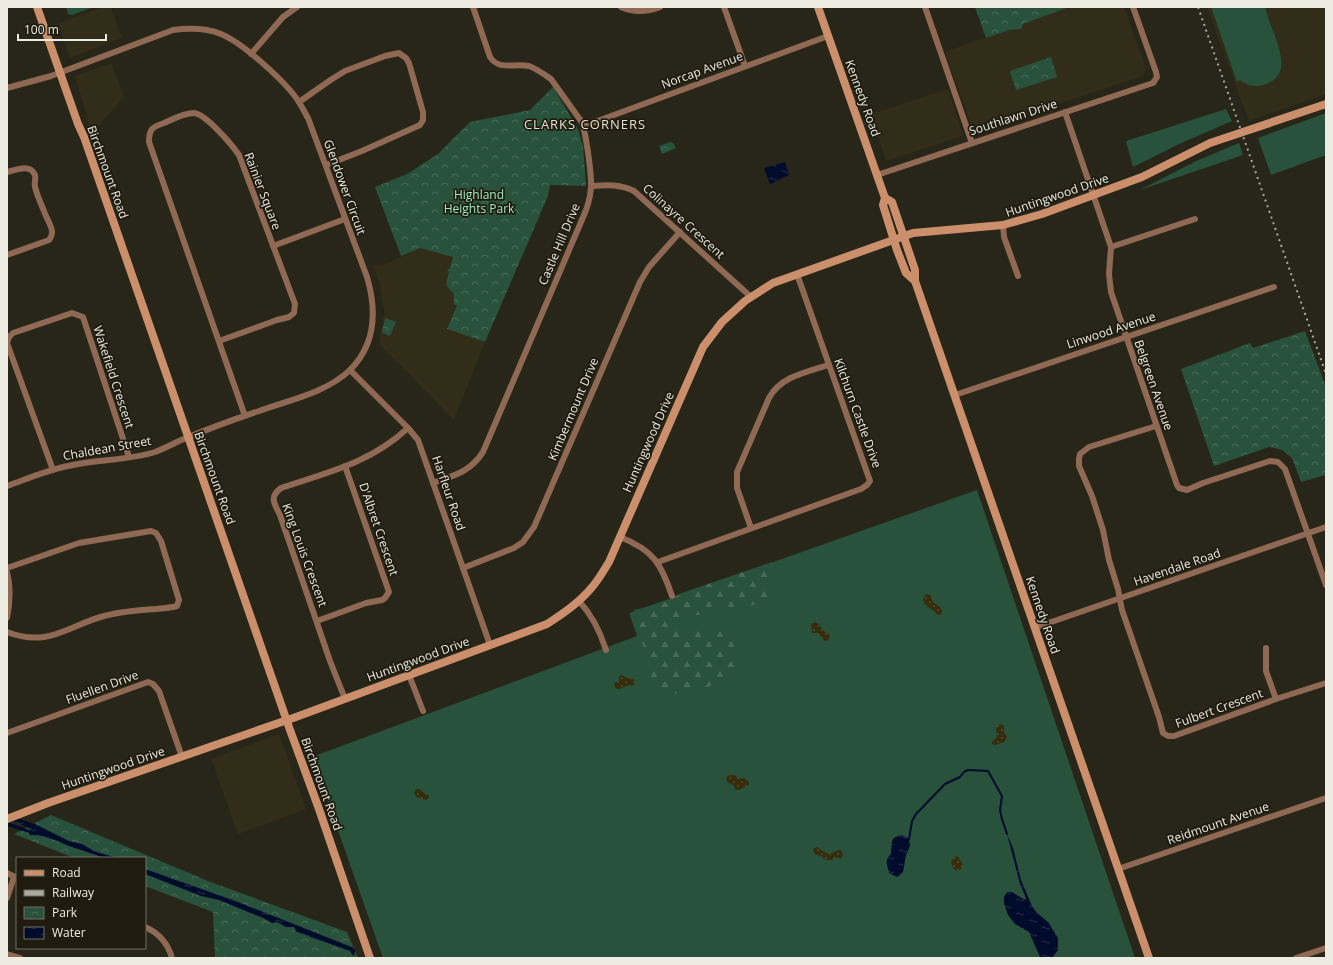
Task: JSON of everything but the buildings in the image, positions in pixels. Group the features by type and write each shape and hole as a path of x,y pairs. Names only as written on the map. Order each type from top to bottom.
{"main road":[{"name":"Birchmount Road","path":"37,7 322,816 370,958"},
{"name":"Kennedy Road","path":"818,7 885,198 883,205 894,239 906,273 914,280"},
{"name":"Huntingwood Drive","path":"7,819 48,803 345,699 547,624 564,613 594,586 609,562 703,347 722,322 751,297 773,283 913,233 1003,225 1094,196 1142,177 1210,143 1326,104"},
{"name":"Kennedy Road","path":"885,198 892,202 915,270 914,280 955,394 1034,628 1149,958"}],"street":[{"path":"251,54 283,17 297,7"},
{"name":"Castle Hill Drive","path":"433,483 465,471 478,460 483,452 586,210 592,186 584,126 551,80 545,74 528,66 502,66 493,61 490,57 473,7"},
{"path":"621,7 639,12 660,7"},
{"path":"724,7 745,66"},
{"path":"925,7 972,143"},
{"name":"Southlawn Drive","path":"877,175 1149,85 1157,77 1156,72 1133,7"},
{"name":"Glendower Circuit","path":"7,88 60,72 173,30 194,29 220,34 231,39 251,54 277,77 299,102 308,118 372,292 374,308 373,325 369,338 361,356 350,370 333,383 188,438"},
{"name":"Norcap Avenue","path":"584,126 828,36"},
{"path":"299,102 346,71 386,56 399,53 406,58 409,63 423,112 423,120 420,125 368,149 326,165"},
{"name":"Belgreen Avenue","path":"1065,112 1111,247 1109,284 1156,426 1179,488 1191,489 1203,483 1270,461 1278,462 1285,468 1308,534"},
{"name":"Rainier Square","path":"219,341 289,317 294,313 295,304 239,155 231,144 205,118 195,113 187,114 155,126 150,130 150,146 245,416"},
{"path":"7,172 21,168 32,170 36,180 35,186 53,232 49,240 7,255"},
{"name":"Colinayre Crescent","path":"592,186 617,185 624,186 634,191 751,297"},
{"path":"273,246 345,219"},
{"path":"1111,247 1195,219"},
{"path":"1003,225 1004,237 1018,276"},
{"name":"Kimbermount Drive","path":"463,568 514,548 523,542 534,527 640,282 649,267 680,232"},
{"name":"Kilchurn Castle Drive","path":"658,562 861,489 870,481 797,274"},
{"name":"Linwood Avenue","path":"955,394 1274,287"},
{"name":"Wakefield Crescent","path":"53,470 7,343 9,337 13,333 72,314 83,317 129,457"},
{"path":"751,528 736,488 737,472 769,398 776,387 781,383 792,377 828,365"},
{"name":"Harfleur Road","path":"350,370 415,435 421,446 490,645"},
{"path":"1120,599 1106,550 1103,530 1092,496 1079,466 1080,454 1090,448 1156,426"},
{"name":"King Louis Crescent","path":"345,699 273,498 275,492 281,488 370,456 408,428"},
{"name":"Chaldean Street","path":"7,486 68,466 154,452 188,438"},
{"name":"D'Albret Crescent","path":"317,621 366,603 382,600 389,592 345,466"},
{"name":"Havendale Road","path":"1034,628 1326,527"},
{"path":"7,568 79,542 152,531 156,533 161,541 179,600 177,606 104,616 42,638 28,638 7,632"},
{"path":"1308,534 1326,585"},
{"path":"620,537 635,544 658,562 672,596"},
{"path":"7,572 10,585 10,597 7,618"},
{"name":"Fulbert Crescent","path":"1120,599 1122,610 1165,736 1174,736 1276,699 1326,683"},
{"path":"579,601 588,610 600,632 606,650"},
{"path":"1266,648 1266,671 1276,699"},
{"path":"409,675 423,711"},
{"name":"Fluellen Drive","path":"7,733 148,682 153,684 159,691 182,757"},
{"name":"Reidmount Avenue","path":"1118,869 1326,798"},
{"path":"7,874 16,878 7,898"},
{"path":"146,928 160,937 168,946 172,958"},
{"path":"1296,958 1326,948"},
{"path":"7,954 20,958"}],"shaded area":[{"path":"104,7 111,7 122,38 70,58 58,23"},
{"path":"1069,7 1124,7 1146,69 1143,76 974,132 945,52"},
{"path":"1207,7 1326,7 1326,94 1249,121"},
{"path":"111,63 124,97 92,133 75,76"},
{"path":"948,89 963,136 886,161 871,114"},
{"path":"420,248 453,257 462,291 447,329 485,342 454,420 379,344 384,311 379,282 373,265 385,264"},
{"path":"279,734 306,809 238,834 211,759"}],"green space":[{"path":"66,7 92,7 72,15 68,14"},
{"path":"975,7 1069,7 1023,24 1021,29 1009,30 986,38"},
{"path":"1211,7 1265,7 1281,57 1281,70 1273,80 1259,86 1249,85 1240,80 1237,82"},
{"path":"1051,57 1057,77 1016,90 1010,71"},
{"name":"Highland Heights Park","path":"553,87 578,129 583,145 586,186 550,185 548,196 485,342 447,329 457,305 454,305 454,294 446,285 449,272 447,269 450,269 453,257 420,248 401,256 375,187 407,174 438,154 470,122 530,110"},
{"path":"1226,109 1232,121 1179,144 1133,167 1126,141"},
{"path":"1326,113 1326,155 1271,175 1258,138"},
{"path":"670,142 673,143 676,148 662,154 659,146"},
{"path":"1239,143 1243,155 1140,190 1196,161"},
{"path":"385,318 396,322 390,336 382,333"},
{"path":"1305,331 1326,387 1326,475 1301,482 1292,458 1282,450 1269,447 1214,466 1181,369 1250,343 1253,348"},
{"path":"977,490 1135,958 383,958 312,757 637,636 629,613"},
{"path":"772,562 773,582 766,602 731,610 678,618 681,628 736,631 739,650 734,671 705,689 678,692 669,697 651,677 634,610 667,602 679,594"},
{"path":"51,815 208,881 347,932 358,958 215,958 213,912 146,886 146,857 72,857 14,834"}],"sand":[{"path":"926,594 930,595 933,602 940,607 942,611 941,615 938,615 925,605 923,599"},
{"path":"815,622 829,634 830,638 828,640 825,641 818,633 812,633 811,624"},
{"path":"622,675 627,678 634,679 634,685 617,689 614,683 619,681 619,676"},
{"path":"1002,724 1007,737 1004,742 995,745 992,744 997,737 996,729 998,725"},
{"path":"729,775 735,775 738,779 744,778 749,782 749,785 736,790 733,785 727,782 726,778"},
{"path":"416,789 420,789 425,794 428,794 429,798 426,800 416,797 414,793"},
{"path":"817,847 827,853 841,850 843,857 841,859 836,857 832,860 826,860 821,856 814,854 813,849"},
{"path":"957,856 963,865 960,870 956,871 951,862 954,857"}],"water":[{"path":"785,162 789,175 770,184 764,168"},
{"path":"7,815 35,824 69,841 82,844 94,851 114,857 102,857 47,837 30,835 29,833 7,826 7,822 30,830 31,829 7,818"},
{"path":"1007,834 1013,848 1021,880 1032,906 1037,913 1048,922 1058,938 1058,950 1052,958 1040,957 1029,932 1015,924 1008,915 1004,903 1004,897 1007,892 1012,892 1025,900 1026,898 1020,884"},
{"path":"902,835 909,839 910,846 906,855 903,872 897,877 889,873 887,861 891,854 892,840 895,837"},
{"path":"146,869 238,902 354,948 354,956 350,951 297,932 294,927 286,927 277,922 272,923 219,900 201,896 146,874"}],"waterway":[{"path":"909,839 912,821 916,814 945,784 960,777 968,770 988,771 1002,796 1000,810 1007,834"}],"railway":[{"path":"1198,7 1326,374"}],"district":[{"name":"CLARKS CORNERS","path":"585,124"}]}
